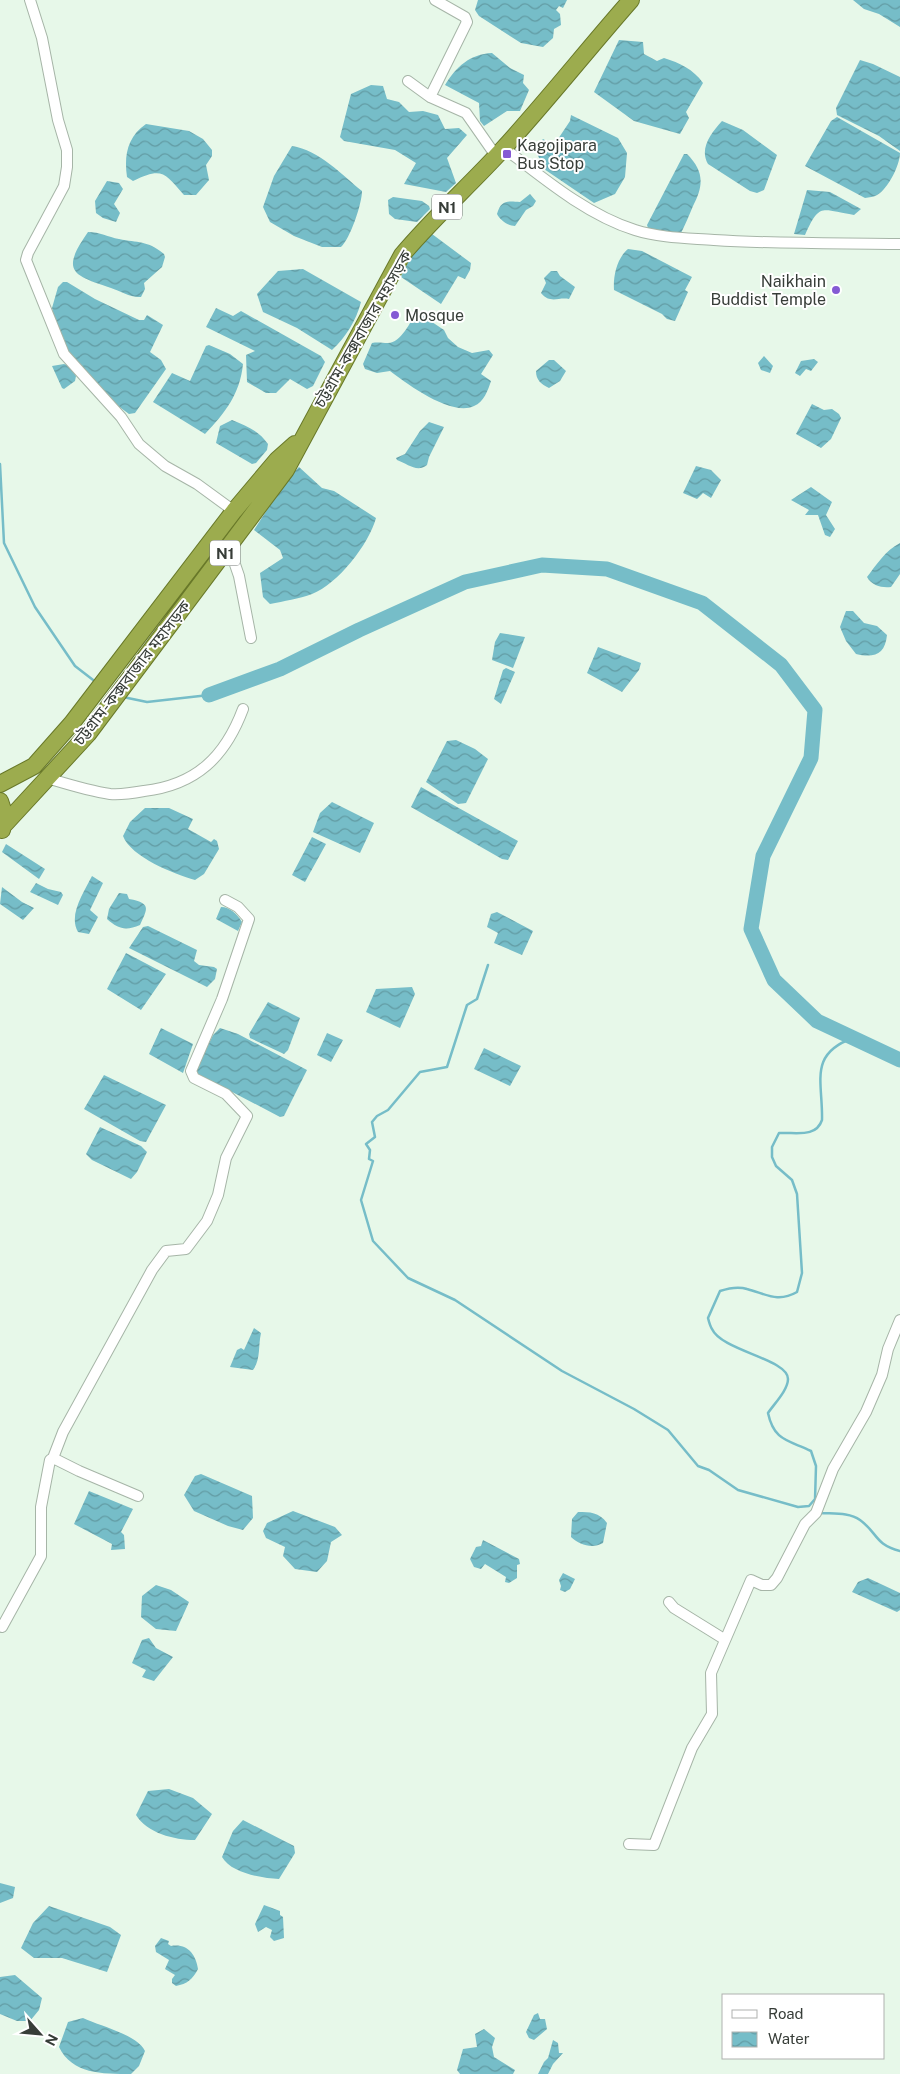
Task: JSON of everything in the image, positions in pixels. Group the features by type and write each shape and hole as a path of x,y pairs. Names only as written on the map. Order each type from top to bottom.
{"highway":[{"name":"চট্টগ্রাম-কক্সবাজার মহাসড়ক","path":"2,829 88,734 286,470 402,255 425,227 454,201 500,152 630,0"},
{"name":"চট্টগ্রাম-কক্সবাজার মহাসড়ক","path":"0,784 34,766 72,724 234,511 277,460 301,440"},
{"name":"N1","path":"0,801 4,808 2,829"}],"street":[{"path":"30,0 42,38 58,120 68,150 68,167 64,186 26,260 64,354 121,418 140,444 165,466 197,484 234,511"},
{"path":"430,97 467,22 465,17 435,0"},
{"path":"408,81 430,97 466,113 500,152 579,203 610,220 636,231 664,236 744,242 900,244"},
{"path":"220,530 229,547 239,576 250,638"},
{"path":"47,778 111,794 162,789 184,783 208,765 227,744 244,709"},
{"path":"2,1627 40,1556 41,1507 50,1460 53,1458 63,1432 152,1270 166,1251 186,1249 207,1221 218,1195 226,1158 247,1116 226,1094 194,1078 191,1071 222,999 249,919 238,907 224,900"},
{"path":"629,1844 654,1845 692,1748 712,1714 710,1673 751,1580 762,1585 771,1585 777,1578 804,1524 816,1513 833,1469 866,1412 882,1375 888,1349 900,1320"},
{"path":"53,1458 138,1496"},
{"path":"669,1602 674,1608 724,1639"}],"water":[{"path":"478,0 567,0 563,8 559,6 556,10 560,14 561,25 554,29 553,38 543,47 521,43 479,16 475,10"},
{"path":"853,0 900,0 900,27 879,14 864,9"},
{"path":"619,40 643,42 644,54 657,61 664,58 681,64 695,74 703,83 686,112 689,118 680,134 634,121 594,92"},
{"path":"492,53 510,68 524,75 523,83 529,90 520,111 507,111 484,126 480,121 479,103 445,85 464,63 477,56"},
{"path":"860,60 900,77 900,151 879,136 837,115 836,108"},
{"path":"371,85 383,86 387,99 399,102 409,112 423,111 438,115 445,129 459,128 467,135 447,158 456,183 446,192 404,184 416,163 395,150 344,141 340,137 351,94"},
{"path":"571,115 618,138 627,153 625,177 615,194 594,203 544,169 535,149 543,139 554,145 570,121"},
{"path":"837,117 900,153 893,176 885,188 876,196 865,198 805,166 831,121"},
{"path":"722,121 743,130 777,155 764,190 757,193 750,191 708,164 705,153 706,147 710,136"},
{"path":"146,124 189,131 203,139 212,150 212,156 206,165 209,180 196,195 184,195 172,181 162,174 150,174 133,181 127,177 126,162 128,148 135,135"},
{"path":"292,146 312,152 362,191 355,221 341,247 322,247 294,236 270,222 263,207 274,176"},
{"path":"684,154 687,154 697,166 700,185 697,198 682,231 680,235 648,228 647,225"},
{"path":"107,181 119,183 123,189 114,204 120,213 116,222 103,218 96,213 95,201"},
{"path":"807,190 830,192 861,209 854,215 828,210 823,211 814,217 805,235 794,234"},
{"path":"530,194 536,201 533,206 526,210 515,226 507,224 498,216 500,206 505,202 520,202"},
{"path":"393,197 422,201 430,209 417,222 395,219 389,214 388,200"},
{"path":"88,232 147,244 164,254 162,267 144,283 145,289 141,297 129,295 87,279 75,270 73,264 74,256"},
{"path":"432,234 471,263 470,270 465,279 458,276 441,304 401,277 414,254"},
{"path":"628,249 642,251 692,277 685,290 688,292 675,321 667,319 662,314 614,290 616,268 621,257"},
{"path":"303,269 361,302 350,328 332,350 297,328 263,312 257,294 278,271"},
{"path":"551,271 557,271 560,276 575,287 569,299 551,299 541,293 546,283 544,278"},
{"path":"63,282 67,282 95,299 139,320 144,320 147,315 163,325 150,352 161,360 166,369 135,413 129,414 110,400 66,353 64,339 55,322 52,308 58,287"},
{"path":"216,308 233,316 241,311 321,356 325,362 313,386 307,389 290,379 276,393 266,393 247,382 246,355 255,351 206,327"},
{"path":"417,312 444,330 448,338 458,347 472,353 489,350 493,355 481,374 491,381 485,395 474,406 465,408 454,407 442,403 418,391 390,371 377,373 365,369 363,364 372,343 388,343 397,340"},
{"path":"209,345 230,354 243,364 239,385 235,394 219,418 205,434 153,402 172,373 190,381 206,346"},
{"path":"764,356 773,366 770,373 761,370 758,363"},
{"path":"814,359 818,362 811,371 806,369 800,376 795,373 801,361"},
{"path":"549,360 554,360 566,371 560,381 549,388 540,381 536,371"},
{"path":"64,364 70,366 76,376 75,381 64,389 52,366"},
{"path":"812,404 824,410 832,409 841,418 831,439 821,448 796,434"},
{"path":"232,420 257,432 268,444 267,450 256,463 252,464 216,443 220,426"},
{"path":"429,422 444,427 427,465 416,468 397,460 396,458 405,454 420,431"},
{"path":"696,466 711,470 721,480 711,498 703,493 697,499 683,493"},
{"path":"299,467 322,488 334,491 376,518 360,551 332,582 312,594 270,604 263,597 260,573 283,558 280,550 254,530 285,482"},
{"path":"811,487 832,502 826,515 835,529 830,537 825,535 818,515 805,515 809,510 791,500"},
{"path":"900,543 900,574 891,587 881,587 874,584 867,577 886,554"},
{"path":"846,611 853,611 864,623 877,626 887,635 884,647 878,654 868,656 856,654 846,641 840,627"},
{"path":"500,633 525,637 513,668 492,660 495,642"},
{"path":"598,647 641,663 639,670 622,692 587,673"},
{"path":"506,668 515,672 501,704 494,699 503,670"},
{"path":"456,740 475,749 488,759 466,803 458,804 426,782 447,741"},
{"path":"421,787 518,841 508,860 502,859 411,807"},
{"path":"332,802 374,823 360,853 313,832 320,813"},
{"path":"145,808 169,808 193,819 188,829 211,842 214,839 217,841 219,849 204,874 195,880 176,874 144,858 128,844 123,836 130,822"},
{"path":"312,837 326,844 305,882 292,875"},
{"path":"6,844 45,869 39,879 2,852"},
{"path":"92,876 103,883 90,910 98,917 89,934 78,932 75,918 81,896"},
{"path":"36,883 48,889 61,892 63,895 58,905 30,892"},
{"path":"2,887 22,902 34,908 23,920 0,904"},
{"path":"119,893 127,894 129,899 141,902 146,907 140,925 122,928 107,919 109,909"},
{"path":"221,907 230,910 240,919 242,922 238,931 216,919"},
{"path":"497,912 533,931 522,955 494,943 498,933 487,927 491,914"},
{"path":"148,926 197,950 194,961 199,965 217,969 215,979 207,987 129,948 143,927"},
{"path":"126,953 166,974 141,1010 107,989"},
{"path":"412,987 415,994 400,1028 366,1012 376,989"},
{"path":"268,1002 300,1018 288,1050 284,1054 250,1038 249,1034"},
{"path":"161,1028 193,1044 183,1073 149,1054"},
{"path":"220,1028 238,1034 307,1070 284,1116 280,1117 198,1074 196,1069 213,1035"},
{"path":"327,1033 343,1040 331,1062 317,1055"},
{"path":"484,1048 521,1066 510,1086 474,1069"},
{"path":"104,1075 166,1105 146,1142 140,1141 84,1109"},
{"path":"100,1127 141,1146 147,1152 137,1172 131,1179 92,1160 86,1154"},
{"path":"254,1328 261,1333 256,1366 253,1370 230,1367 237,1350 241,1348 244,1350"},
{"path":"201,1474 252,1496 253,1518 243,1530 228,1526 194,1511 184,1495 195,1476"},
{"path":"89,1491 133,1509 121,1532 124,1535 125,1549 111,1550 112,1544 74,1524"},
{"path":"293,1511 335,1527 342,1535 331,1542 327,1561 317,1572 295,1569 283,1556 285,1547 266,1538 263,1531 267,1523"},
{"path":"578,1512 590,1513 604,1519 607,1523 603,1543 595,1546 586,1545 571,1537 572,1519"},
{"path":"483,1540 519,1559 520,1564 517,1565 517,1578 509,1583 505,1582 506,1577 485,1564 481,1569 474,1567 470,1559 476,1547 481,1546"},
{"path":"563,1573 575,1579 570,1589 565,1592 560,1590 559,1580"},
{"path":"868,1578 900,1593 900,1610 897,1612 852,1592 858,1582"},
{"path":"156,1585 171,1590 189,1602 176,1631 156,1629 141,1617 142,1596"},
{"path":"149,1638 156,1648 173,1657 154,1681 142,1677 146,1670 132,1663 142,1640"},
{"path":"169,1789 193,1798 212,1814 195,1840 178,1839 154,1831 136,1815 148,1791"},
{"path":"243,1820 294,1846 295,1853 279,1879 255,1876 239,1871 222,1857 233,1831"},
{"path":"0,1883 15,1887 13,1898 0,1903"},
{"path":"264,1905 280,1911 280,1915 283,1917 284,1938 274,1941 270,1937 272,1930 266,1927 258,1932 255,1924"},
{"path":"49,1906 110,1927 121,1935 107,1972 62,1958 34,1958 21,1948 33,1923"},
{"path":"161,1938 169,1941 168,1944 171,1946 182,1946 193,1954 198,1969 192,1978 183,1984 176,1986 172,1983 175,1975 165,1969 169,1960 156,1952 155,1946"},
{"path":"15,1975 42,1998 39,2010 30,2021 17,2021 0,2014 0,1977"},
{"path":"538,2013 540,2019 545,2019 547,2029 534,2040 529,2038 526,2032 534,2015"},
{"path":"83,2018 118,2031 141,2045 145,2051 139,2066 131,2074 109,2074 89,2071 72,2063 65,2056 59,2047 68,2022"},
{"path":"484,2029 495,2038 492,2047 494,2057 515,2070 513,2074 460,2074 457,2070 463,2049 477,2047 475,2034"},
{"path":"553,2040 558,2043 559,2053 563,2053 553,2064 548,2074 538,2074 548,2058"}],"waterway":[{"path":"0,464 4,543 35,607 75,666 97,683"},
{"path":"209,695 280,669 359,630 465,582 542,565 607,569 702,603 781,665 815,710 811,758 763,856 751,929 774,980 817,1021 900,1060"},
{"path":"123,697 147,702 209,695"},
{"path":"488,965 477,999 467,1005 447,1067 420,1072 388,1110 377,1116 372,1122 375,1137 366,1144 370,1150 369,1159 373,1161 361,1200 373,1241 408,1278 455,1300 562,1371 634,1409 668,1430 698,1466 709,1470 738,1490 798,1507 809,1506 815,1499"},
{"path":"815,1500 816,1466 811,1451 789,1442 778,1434 768,1413 786,1388 788,1379 785,1372 767,1360 740,1349 718,1337 711,1328 708,1318 720,1291 723,1290 740,1288 778,1297 784,1297 797,1292 802,1273 797,1194 792,1180 776,1166 772,1157 772,1147 779,1133 805,1133 819,1126 822,1120 820,1082 824,1061 829,1052 853,1038"},
{"path":"820,1513 856,1517 881,1542 900,1551"}],"place":[{"name":"Kagojipara Bus Stop","path":"507,154"},
{"name":"Naikhain Buddist Temple","path":"836,290"},
{"name":"Mosque","path":"395,315"}]}
